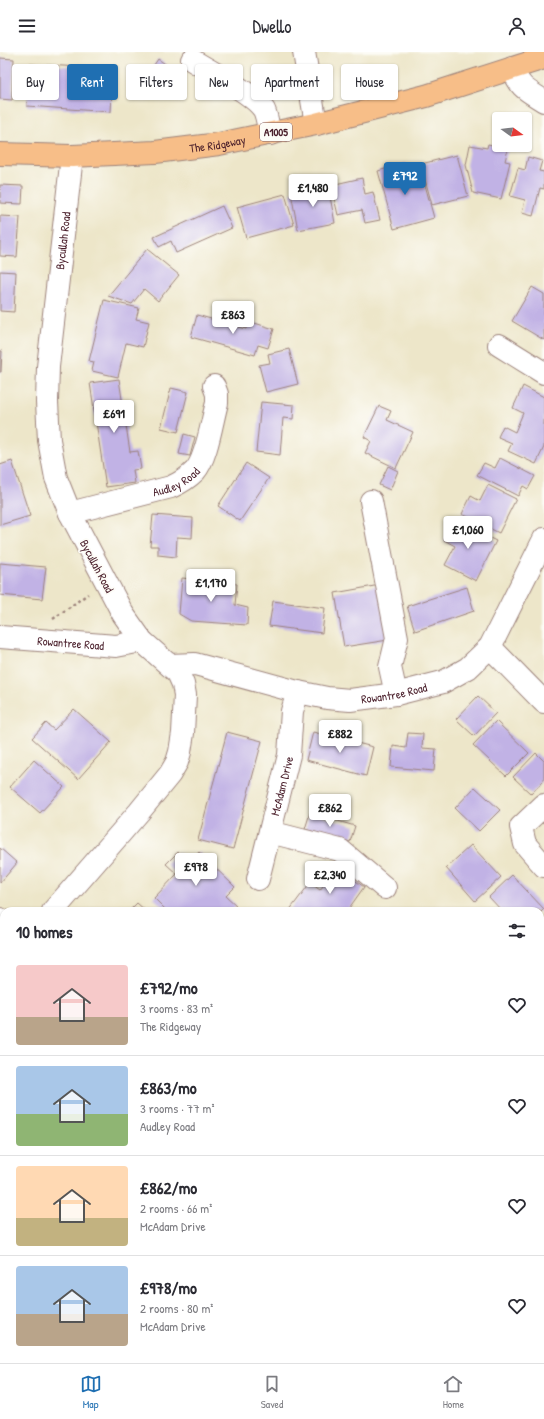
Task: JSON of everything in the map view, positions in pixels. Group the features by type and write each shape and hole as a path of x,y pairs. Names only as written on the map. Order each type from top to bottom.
{"main road":[{"name":"The Ridgeway","path":"0,154 72,156 155,152 219,144 316,124 426,96 544,58"}],"street":[{"path":"304,52 316,124"},
{"path":"192,60 257,101 264,110 270,134"},
{"path":"512,68 519,83 526,90 544,101"},
{"name":"Bycullah Road","path":"57,907 170,774 177,762 180,752 183,733 185,695 183,684 178,673 142,641 123,614 70,513 56,478 49,440 47,402 48,367 72,156"},
{"path":"499,345 544,373"},
{"name":"Audley Road","path":"70,513 171,487 196,471 203,459 214,416 217,394 214,386"},
{"path":"371,501 397,638 390,667 396,694"},
{"name":"Rowantree Road","path":"170,665 194,664 298,692 327,698 350,700 396,694 443,682 468,668 490,647 544,539"},
{"name":"Rowantree Road","path":"0,637 116,646 142,641"},
{"path":"490,647 544,702"},
{"name":"McAdam Drive","path":"258,879 289,755 292,711 298,692"},
{"path":"544,805 521,827 525,844 544,866"},
{"path":"270,832 340,850 385,888"}],"path":[{"path":"24,639 105,582"}],"building":[{"path":"0,58 14,59 14,64 12,64 12,100 0,99"},
{"path":"158,59 165,64 155,64"},
{"path":"59,66 67,66 67,100 112,100 111,112 27,106 27,100 59,100"},
{"path":"488,144 492,145 492,152 507,152 505,161 510,162 501,199 473,193 466,165 470,145 487,148"},
{"path":"457,155 468,196 432,205 421,164"},
{"path":"528,157 542,161 539,171 544,172 544,189 540,188 533,216 522,213 525,200 510,196 518,168 525,170"},
{"path":"406,163 411,178 422,174 434,218 394,229 378,171"},
{"path":"362,178 365,194 373,192 380,220 365,223 362,210 338,215 331,185"},
{"path":"0,185 23,186 22,204 0,203"},
{"path":"328,186 335,223 298,230 291,193"},
{"path":"285,194 294,225 246,238 237,207"},
{"path":"222,206 232,228 176,253 171,241 159,247 154,237"},
{"path":"0,216 20,217 17,257 0,256"},
{"path":"147,249 179,275 158,301 144,289 132,304 108,296"},
{"path":"0,271 16,272 14,312 0,311"},
{"path":"532,287 544,294 544,340 512,321"},
{"path":"104,300 139,308 136,319 149,322 143,347 126,343 118,377 92,371 94,362 89,361"},
{"path":"197,315 246,329 248,321 274,329 268,348 258,345 255,355 191,337"},
{"path":"289,349 298,384 266,392 259,365 270,363 268,354"},
{"path":"0,351 2,351 1,372 0,372"},
{"path":"119,379 130,452 138,451 141,469 133,470 135,483 106,487 90,383"},
{"path":"523,386 544,397 544,447 536,464 508,451 512,443 498,437 503,426 515,432 523,413 513,408"},
{"path":"171,388 188,392 178,432 161,428"},
{"path":"261,402 294,405 293,419 283,418 280,455 256,452"},
{"path":"379,406 391,411 387,420 413,432 396,468 365,453 371,441 364,437"},
{"path":"184,434 195,437 190,456 179,454"},
{"path":"500,458 535,476 528,489 523,486 518,496 477,475 484,463 495,468"},
{"path":"12,461 30,516 0,525 0,465"},
{"path":"246,463 269,478 240,521 218,506"},
{"path":"388,466 398,471 390,490 379,485"},
{"path":"488,485 516,499 499,533 462,514 471,496 480,501"},
{"path":"153,515 193,518 192,538 177,537 176,557 158,555 158,546 150,546"},
{"path":"454,520 496,541 476,581 445,565 455,546 444,540"},
{"path":"0,563 46,567 42,599 0,595"},
{"path":"182,578 237,584 235,605 248,608 247,625 191,621 179,614"},
{"path":"380,585 388,640 344,647 335,593"},
{"path":"467,587 474,611 415,631 407,606"},
{"path":"273,601 325,608 322,633 269,626"},
{"path":"478,696 496,713 474,736 456,719"},
{"path":"74,709 111,742 78,779 32,738 46,723 54,730"},
{"path":"496,721 529,753 506,776 473,745"},
{"path":"227,732 262,741 233,849 198,840"},
{"path":"313,732 373,747 366,776 306,760"},
{"path":"408,733 423,734 422,748 436,749 434,771 391,767 393,746 406,748"},
{"path":"536,753 544,761 544,780 531,794 513,777"},
{"path":"34,760 64,787 40,813 10,787"},
{"path":"475,787 500,810 479,831 455,808"},
{"path":"310,813 355,826 350,842 305,829"},
{"path":"471,845 501,877 475,901 446,868"},
{"path":"0,848 17,863 0,883"},
{"path":"178,852 189,862 199,852 235,887 226,896 236,905 234,907 163,907 154,898 177,874 166,864"},
{"path":"337,867 364,887 350,907 292,907 310,883 320,890"},
{"path":"512,875 542,907 498,907 489,897"},
{"path":"137,903 142,907 133,907"}]}
